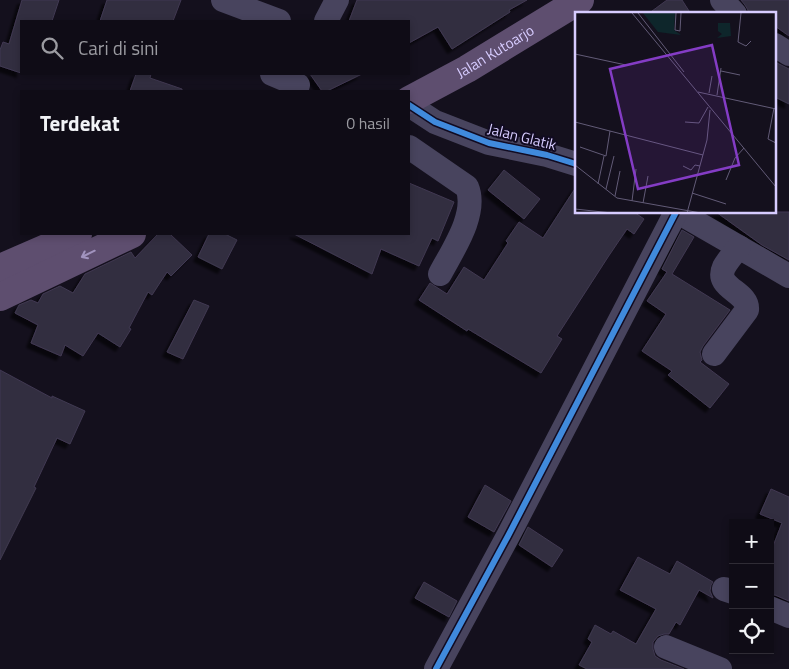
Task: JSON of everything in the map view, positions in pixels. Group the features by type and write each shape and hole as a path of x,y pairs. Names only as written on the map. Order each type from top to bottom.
{"main road":[{"name":"Jalan Kutoarjo","path":"410,99 468,69 580,0"},
{"path":"0,268 76,235"},
{"path":"0,296 130,235"}],"street":[{"path":"223,0 276,20"},
{"path":"327,20 337,0"},
{"path":"722,0 733,12"},
{"path":"776,46 789,54"},
{"path":"275,75 299,83"},
{"name":"Jalan Glatik","path":"410,106 435,122 489,143 547,155 575,164"},
{"path":"410,148 466,187 470,194 464,228 440,274"},
{"path":"436,669 517,519 676,214"},
{"path":"681,214 789,276"},
{"path":"714,354 747,310 745,299 726,285 722,277 724,268 739,247"},
{"path":"772,609 789,616"},
{"path":"666,648 720,669"}],"building":[{"path":"22,0 59,0 52,20 20,20 20,73 0,66 0,50 3,42 9,44"},
{"path":"107,0 181,0 173,20 100,20"},
{"path":"357,0 527,0 452,49 438,27 410,42 410,20 349,20"},
{"path":"667,0 682,0 690,12 651,12"},
{"path":"741,0 789,0 789,36 776,27 776,12 748,12"},
{"path":"776,62 789,69 789,104 776,98"},
{"path":"136,75 151,75 150,78 182,89 182,90 130,90"},
{"path":"311,75 360,75 329,90 321,90"},
{"path":"504,170 540,199 524,219 488,190"},
{"path":"410,183 454,202 438,241 432,238 419,266 381,249 372,274 296,235 410,235"},
{"path":"575,189 575,214 637,214 644,219 634,234 627,229 608,257 557,336 562,339 541,373 468,329 467,331 419,300 430,283 447,294 464,267 484,280 519,222 543,238"},
{"path":"776,212 789,212 789,260 762,245 719,214 776,214"},
{"path":"682,230 694,237 672,274 730,310 700,352 702,360 700,362 729,384 710,408 668,375 672,371 642,351 666,314 647,301 667,272 662,269"},
{"path":"157,235 171,235 192,255 171,276 167,272 152,295 148,292 129,328 131,329 120,347 98,333 83,356 65,345 61,356 31,343 38,325 15,313 19,305 31,300 38,303 43,294 60,286 73,293 85,274 131,252 135,258"},
{"path":"209,235 227,235 237,240 222,269 198,257"},
{"path":"194,300 209,306 183,359 167,352"},
{"path":"0,370 52,398 52,396 85,411 70,444 57,438 34,487 36,488 0,560"},
{"path":"485,485 511,501 494,532 468,517"},
{"path":"771,489 789,497 789,601 774,595 774,544 782,523 760,514"},
{"path":"528,527 563,550 552,567 519,545"},
{"path":"638,557 670,574 677,561 713,582 710,591 713,598 699,590 680,625 676,622 669,634 658,636 653,642 655,656 684,669 587,669 579,665 592,642 588,639 595,625 611,634 613,631 636,644 656,609 620,590"},
{"path":"424,582 457,601 449,617 415,598"}],"cycle path":[{"path":"410,106 435,122 489,143 547,155 575,164"},
{"path":"436,669 508,536 675,214"}]}
